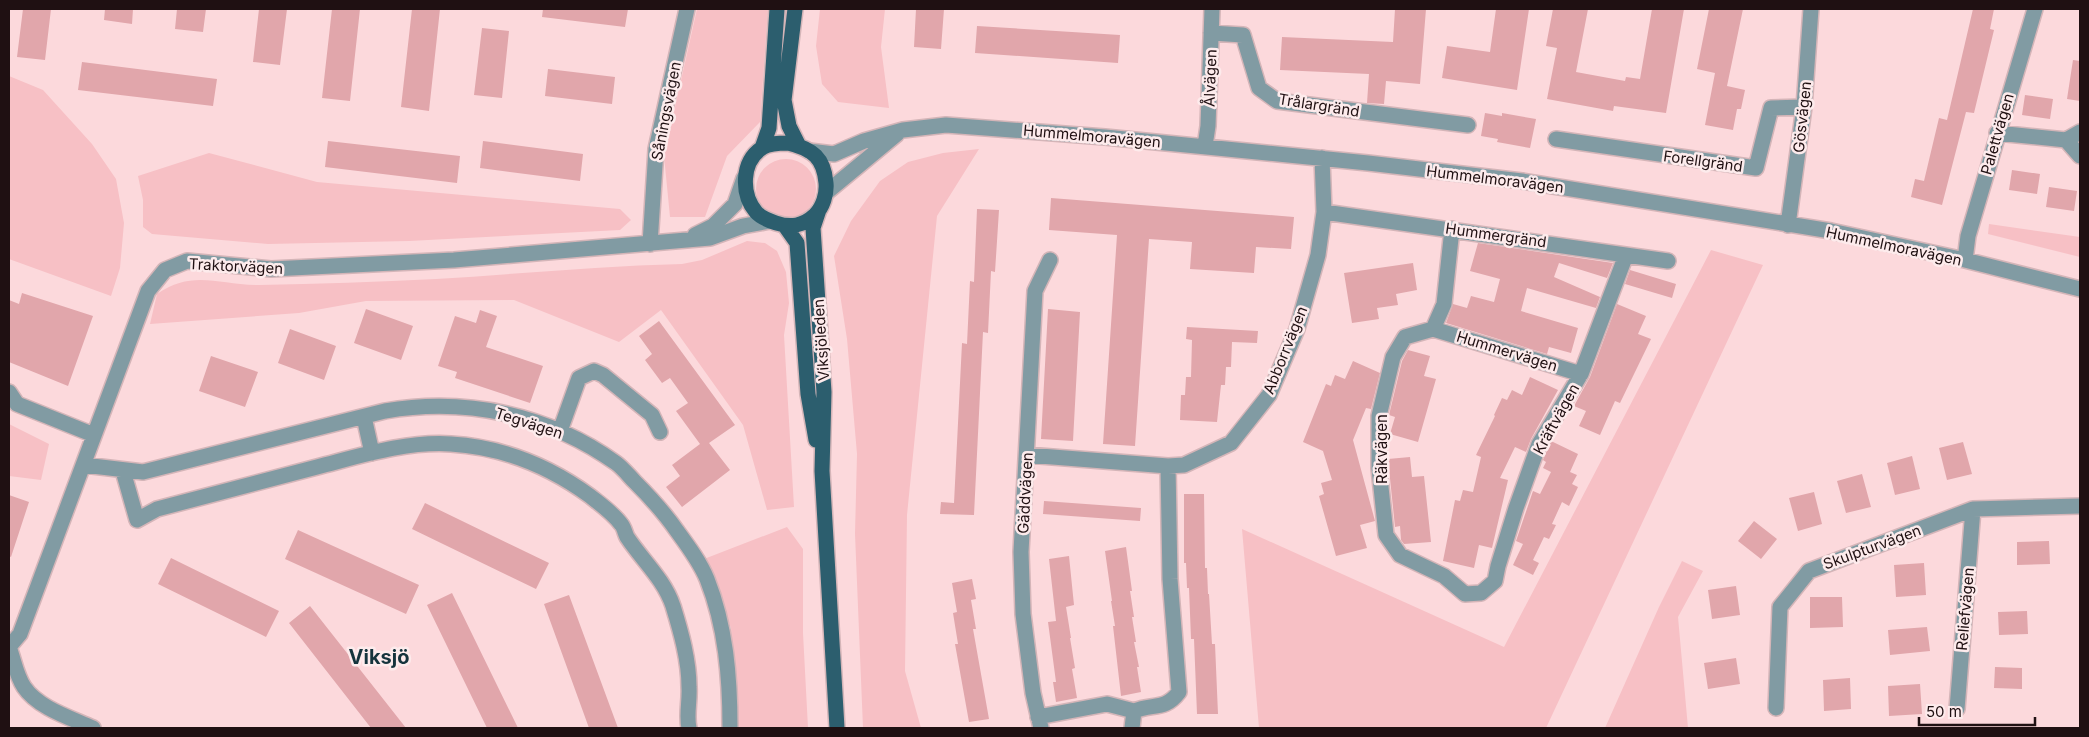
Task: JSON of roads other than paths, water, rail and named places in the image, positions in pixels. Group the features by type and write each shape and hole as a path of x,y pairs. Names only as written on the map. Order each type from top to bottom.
{"main road":[{"path":"762,148 788,143 804,148 819,159 825,168 827,192 819,210 800,225 785,226 757,214 747,198 744,178 750,161 762,148 769,128 777,9"},
{"path":"795,9 784,100 789,126 804,148"},
{"name":"Viksjöleden","path":"819,210 814,228 824,392 822,471 837,728"},
{"name":"Viksjöleden","path":"785,226 796,243 808,394 822,471"}],"street":[{"name":"Såningsvägen","path":"650,244 656,149 687,9"},
{"name":"Ålvägen","path":"1205,146 1212,9"},
{"name":"Gösvägen","path":"1788,225 1804,108 1811,9"},
{"name":"Palettvägen","path":"1965,260 1968,236 2034,9"},
{"name":"Trålargränd","path":"1212,33 1243,35 1259,88 1277,101 1468,125"},
{"name":"Forellgränd","path":"1556,139 1756,168 1771,108 1804,108"},
{"name":"Hummelmoravägen","path":"804,148 834,154 864,141 902,130 946,125 1205,146 1322,158 1522,181 1831,231 1965,260 2080,289"},
{"path":"827,192 902,130"},
{"path":"1997,133 2066,140 2080,132"},
{"path":"2066,140 2080,156"},
{"name":"Abborrvägen","path":"1027,455 1142,470 1184,465 1231,443 1269,395 1297,330 1318,255 1324,212 1322,158"},
{"name":"Traktorvägen","path":"687,240 713,226 735,204 744,178"},
{"name":"Hummergränd","path":"1324,212 1668,261"},
{"name":"Traktorvägen","path":"9,647 20,634 148,291 165,270 187,261 271,269 454,260 710,238 743,226 770,221"},
{"path":"1433,329 1444,304 1452,229"},
{"name":"Kräftvägen","path":"1465,594 1481,593 1495,582 1513,516 1539,444 1581,374 1626,254"},
{"name":"Gäddvägen","path":"1039,722 1022,614 1021,552 1035,291 1050,260"},
{"name":"Hummervägen","path":"1433,329 1581,374"},
{"name":"Räkvägen","path":"1433,329 1405,338 1401,344 1394,357 1378,416 1380,468 1386,534 1400,555 1444,576 1465,594"},
{"path":"560,431 579,378 594,371 603,374 652,415 660,432"},
{"path":"9,392 17,404 94,435"},
{"name":"Tegvägen","path":"84,464 124,471 143,472 410,407 464,406 512,414 560,431 617,464 662,510 692,552 706,578 724,639 730,686 730,728"},
{"path":"364,417 372,453"},
{"path":"124,471 137,520 157,509 372,453 422,445 450,444 482,448 512,456 553,471 601,504 621,524 627,537 656,574 672,604 685,651 690,686 687,718 689,728"},
{"path":"1039,722 1107,704 1134,711 1166,705 1179,692 1170,579 1168,466"},
{"name":"Skulpturvägen","path":"1776,708 1780,607 1809,571 1973,509 2080,506"},
{"name":"Reliefvägen","path":"1957,709 1973,509"},
{"path":"9,647 19,678 32,695 51,708 94,728"},
{"path":"1132,728 1134,711"}],"district":[{"name":"Viksjö","path":"379,657"}]}
